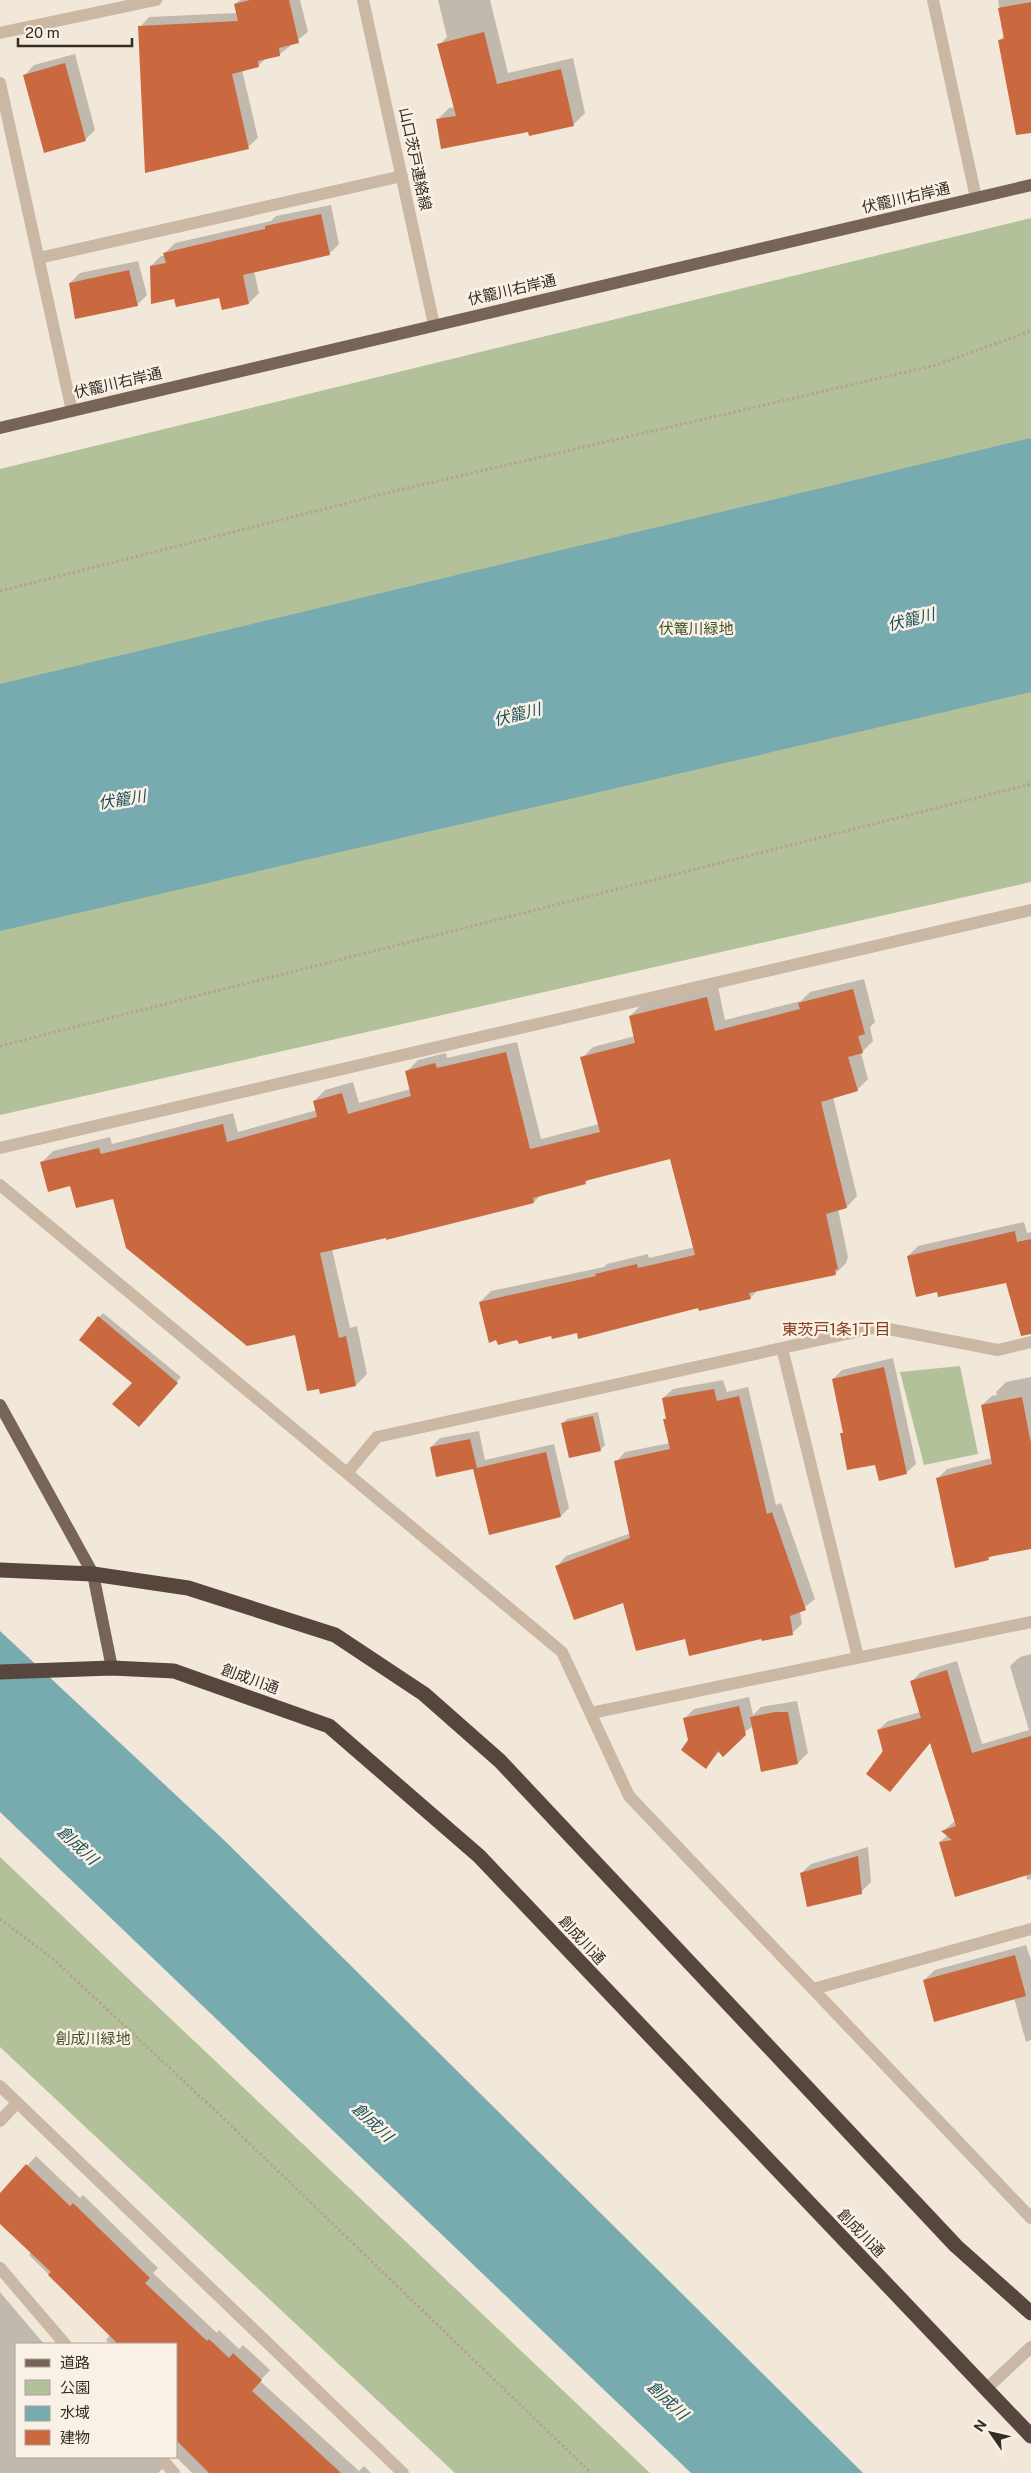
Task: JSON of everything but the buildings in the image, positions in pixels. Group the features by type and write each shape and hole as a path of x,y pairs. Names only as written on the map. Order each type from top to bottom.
{"highway":[{"path":"0,1570 93,1574 188,1588 335,1636 424,1694 500,1761 956,2246 1031,2313"},
{"name":"創成川通","path":"0,1672 112,1668 174,1671 330,1726 479,1856 1031,2436"}],"main road":[{"name":"伏籠川右岸通","path":"0,428 1031,185"},
{"path":"0,1405 93,1574 112,1668"}],"street":[{"path":"0,32 156,0"},
{"name":"山口茨戸連絡線","path":"363,0 434,325"},
{"path":"933,0 976,198"},
{"path":"0,83 72,411"},
{"path":"39,258 402,176"},
{"path":"0,1148 1031,910"},
{"path":"0,1186 562,1652 629,1796 1031,2218"},
{"path":"347,1473 377,1437 878,1327 998,1350 1031,1342"},
{"path":"782,1348 858,1657"},
{"path":"590,1713 1031,1622"},
{"path":"813,1989 1031,1929"},
{"path":"0,2086 403,2473"},
{"path":"0,2121 17,2103"},
{"path":"0,2268 64,2343"},
{"path":"986,2389 1031,2347"},
{"path":"161,2458 174,2473"}],"path":[{"path":"0,591 395,492 936,366 1031,331"},
{"path":"0,1046 1031,784"},
{"path":"0,1919 52,1958 172,2070 591,2473"}],"green space":[{"name":"伏篭川緑地","path":"1031,218 1031,882 0,1115 0,469"},
{"path":"960,1366 978,1454 924,1465 900,1372"},
{"name":"創成川緑地","path":"0,1857 650,2473 455,2473 0,2047"}],"water":[{"name":"伏籠川","path":"1031,438 1031,692 0,931 0,684"},
{"name":"創成川","path":"0,1631 224,1840 863,2473 691,2473 0,1812"}],"district":[{"name":"東茨戸1条1丁目","path":"836,1329"}]}
